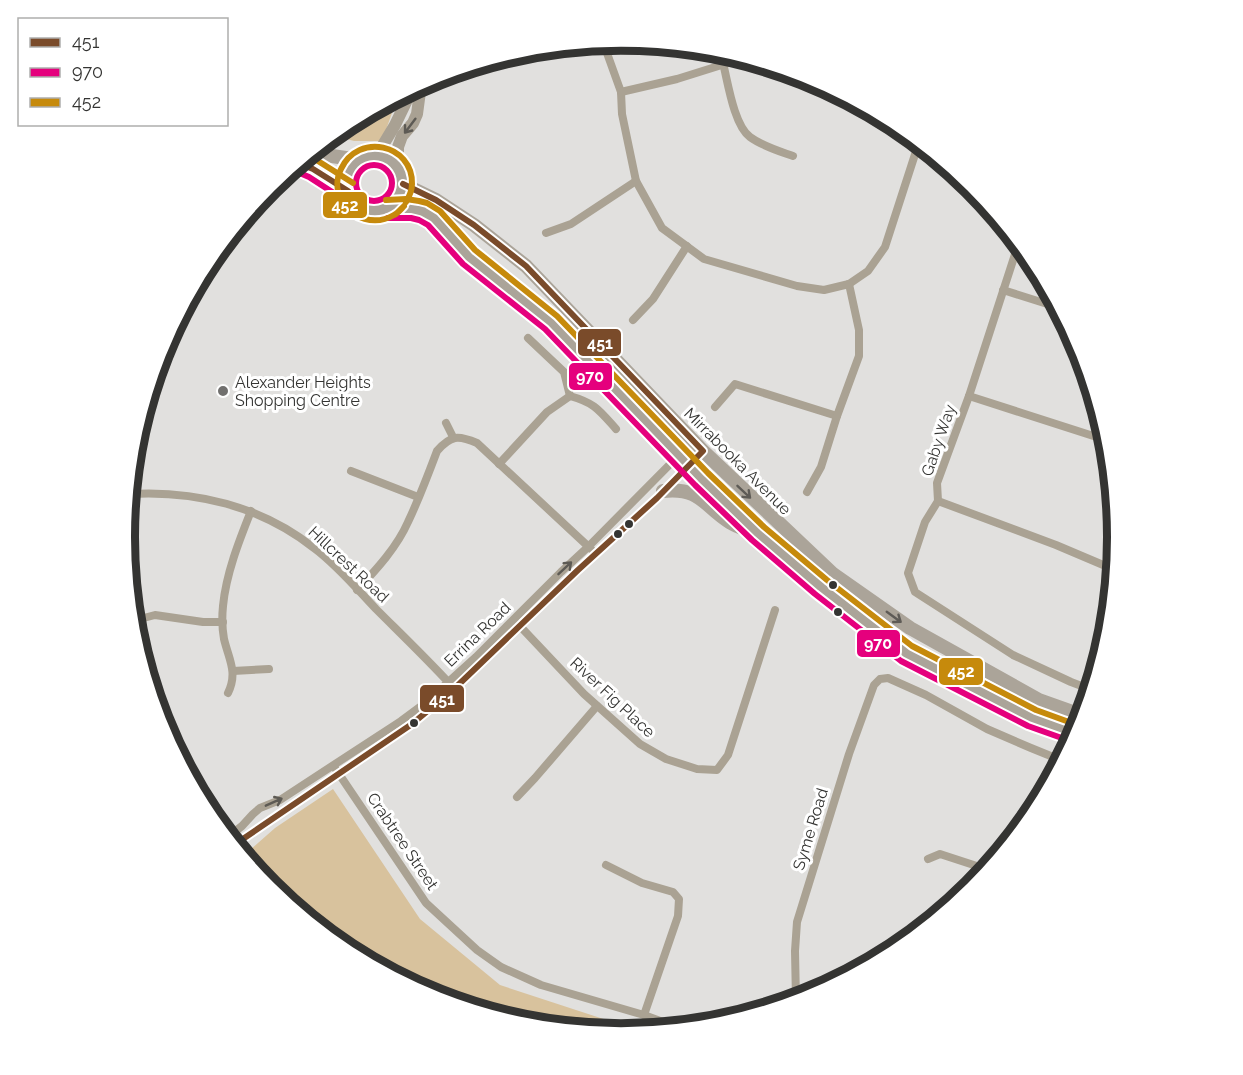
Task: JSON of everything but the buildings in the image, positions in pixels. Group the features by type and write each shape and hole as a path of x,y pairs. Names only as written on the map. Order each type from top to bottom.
{"main road":[{"path":"325,152 332,156 359,160"},
{"path":"377,155 385,157 398,167 403,184 398,199 393,205 378,212 369,211 355,204 346,182 348,174 359,160 377,155"},
{"path":"307,167 348,191"},
{"name":"Mirrabooka Avenue","path":"403,184 436,200 474,225 526,266 698,446 833,574 910,628 1039,700 1075,713"},
{"path":"387,209 415,208 434,218 469,257 551,322 684,461 758,534 907,654 1032,718 1068,731"},
{"path":"663,491 685,491 699,497 732,524 758,534"}],"street":[{"path":"606,51 621,92 622,114 636,181 662,228 704,258 797,286 824,290 849,284 868,271 885,246 916,151"},
{"path":"621,92 677,79 723,63 738,119 745,132 760,143 793,156"},
{"path":"398,167 398,147 402,136 417,114 419,95"},
{"path":"377,155 396,126 407,101"},
{"path":"546,233 571,224 636,181"},
{"path":"633,321 653,300 687,246"},
{"name":"Gaby Way","path":"1015,253 969,396 937,483 938,501 1107,567"},
{"path":"807,492 821,467 859,356 859,330 849,284"},
{"path":"1003,290 1049,304"},
{"path":"528,338 564,372 570,396"},
{"path":"715,407 735,384 837,416"},
{"path":"570,396 593,405 616,429"},
{"path":"499,464 547,412 570,396"},
{"path":"969,396 1098,437"},
{"path":"446,423 453,437"},
{"path":"357,590 389,554 400,537 438,451 453,437 465,438 477,443 592,550"},
{"name":"Errina Road","path":"592,550 698,446"},
{"name":"Errina Road","path":"234,832 260,808 280,800 412,724 451,686 476,657 517,623 561,572 592,550 663,491 684,461 698,446"},
{"path":"351,471 418,498"},
{"name":"Hillcrest Road","path":"137,494 197,497 225,503 252,511 294,533 315,549 451,686"},
{"path":"938,501 925,522 908,573 915,592 1013,655 1084,687"},
{"path":"228,693 233,680 233,671 223,636 223,605 231,569 252,511"},
{"name":"River Fig Place","path":"517,623 597,706 640,744 666,759 697,769 717,770 728,755 775,610"},
{"path":"142,618 155,615 204,622 223,622"},
{"path":"233,671 269,669"},
{"name":"Syme Road","path":"796,991 797,922 849,754 874,685 880,679 888,678 926,695 987,729 1055,758"},
{"path":"517,797 597,706"},
{"name":"Errina Road","path":"241,840 336,769"},
{"name":"Crabtree Street","path":"336,769 426,903 477,950 501,967 541,985 663,1022"},
{"path":"928,859 940,854 979,867"},
{"path":"606,865 642,883 673,892 679,899 678,916 644,1015"}],"shaded area":[{"path":"394,107 382,141 354,141 344,138"},
{"path":"333,789 420,919 500,985 618,1024 558,1020 496,1007 435,987 378,959 351,942 301,903 277,882 250,850 275,828"}],"transit line":[{"name":"452","path":"404,206 394,215 379,220 358,216 346,207 339,193 338,181 341,169 349,157 359,150 371,147 394,152 404,160 410,170 412,186 406,202"},
{"name":"452","path":"315,160 353,183"},
{"name":"970","path":"374,165 387,170 392,183 387,196 374,201 361,196 356,183 361,170 374,165"},
{"name":"451","path":"307,167 348,191"},
{"name":"970","path":"300,173 343,199"},
{"name":"451","path":"241,840 412,724 454,689 657,498 703,451 526,266 474,225 436,200 403,184"},
{"name":"452","path":"386,200 419,201 440,211 475,250 557,316 708,473 764,527 827,580 912,646 1036,710 1071,723"},
{"name":"970","path":"388,218 411,218 428,225 463,264 545,329 695,485 752,540 815,594 901,661 1028,726 1064,739"}],"place":[{"name":"Alexander Heights Shopping Centre","path":"223,391"}]}
